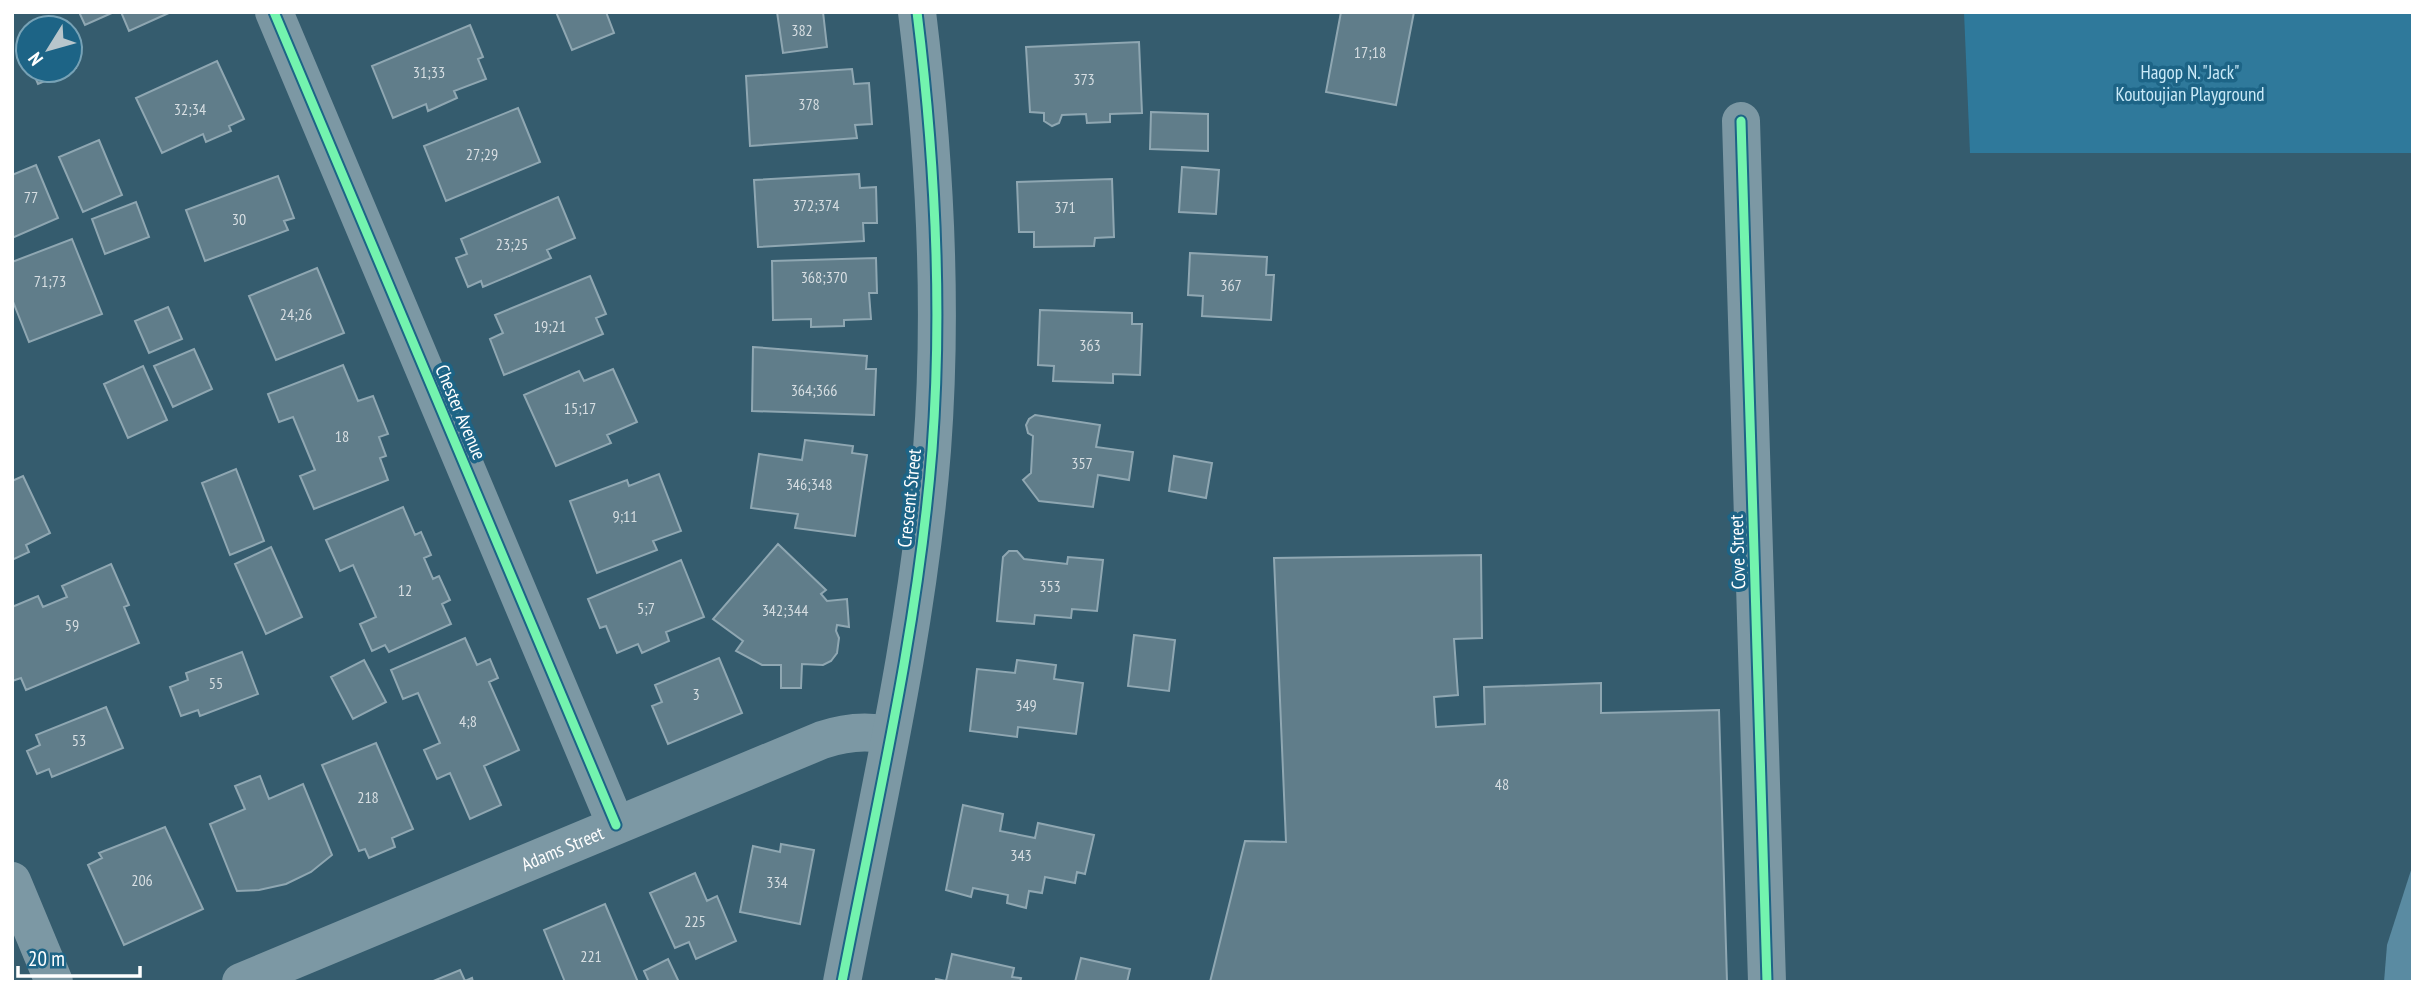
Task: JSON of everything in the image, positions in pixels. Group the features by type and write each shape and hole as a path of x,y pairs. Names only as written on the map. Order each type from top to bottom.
{"street":[{"name":"Chester Avenue","path":"274,12 615,825"},
{"name":"Crescent Street","path":"842,982 906,653 921,554 935,399 935,196 917,12"},
{"name":"Cove Street","path":"1741,121 1767,982"},
{"name":"Adams Street","path":"241,982 830,737 863,732 889,735"},
{"path":"12,881 54,982"}],"green space":[{"name":"Hagop N. \"Jack\" Koutoujian Playground","path":"1964,12 2413,12 2413,153 1970,153"}],"shaded area":[{"path":"2413,864 2413,982 2384,982 2387,945"}],"building":[{"path":"79,12 114,12 85,25 84,14"},
{"path":"121,12 171,12 129,31"},
{"path":"556,12 606,12 614,33 572,50"},
{"path":"777,12 823,12 827,47 783,53"},
{"path":"1341,12 1414,12 1396,105 1326,92"},
{"path":"470,25 483,57 478,59 486,79 454,91 457,98 428,111 426,104 393,118 372,66"},
{"path":"1139,42 1142,113 1110,114 1110,122 1087,123 1086,114 1062,115 1059,123 1052,126 1044,121 1044,113 1030,112 1026,47"},
{"path":"217,61 244,119 229,126 231,131 206,142 203,134 162,153 136,98"},
{"path":"852,69 854,84 869,83 872,124 855,125 857,138 750,146 746,76"},
{"path":"518,108 540,162 446,201 424,146"},
{"path":"1151,112 1208,114 1208,151 1150,149"},
{"path":"99,140 122,195 83,212 59,157"},
{"path":"36,165 58,218 12,238 12,175"},
{"path":"1182,167 1219,170 1216,214 1179,212"},
{"path":"859,174 860,188 876,187 877,223 863,223 864,241 758,247 754,180"},
{"path":"278,176 294,218 284,221 288,230 205,261 186,210"},
{"path":"1112,179 1114,237 1095,238 1094,246 1034,247 1034,232 1019,232 1017,182"},
{"path":"558,197 575,238 547,250 551,258 483,287 481,281 468,287 456,258 467,254 461,239"},
{"path":"136,202 149,237 105,254 92,219"},
{"path":"72,239 102,314 29,342 12,299 12,262"},
{"path":"1190,253 1267,257 1266,275 1274,275 1271,320 1202,316 1203,296 1188,295"},
{"path":"876,258 877,293 869,293 871,319 844,320 844,326 811,327 811,319 773,320 772,261"},
{"path":"317,268 344,333 276,360 249,296"},
{"path":"590,276 606,314 596,318 603,334 504,375 490,339 503,333 495,315"},
{"path":"168,307 182,339 149,353 135,321"},
{"path":"1040,310 1132,313 1132,324 1142,324 1140,375 1113,374 1113,383 1053,381 1054,366 1038,365"},
{"path":"753,347 867,356 866,369 876,369 874,415 752,411"},
{"path":"194,349 212,389 173,407 154,366"},
{"path":"343,365 358,401 373,396 388,434 379,437 386,456 380,458 388,480 314,509 300,476 315,470 293,417 279,422 268,394"},
{"path":"143,366 167,420 128,438 104,384"},
{"path":"613,369 637,422 607,435 611,443 556,466 524,395 579,371 584,381"},
{"path":"1035,415 1100,425 1096,447 1133,452 1129,480 1098,475 1093,507 1039,501 1023,480 1031,473 1033,436 1028,433 1026,425"},
{"path":"805,440 853,446 852,453 867,455 855,536 795,528 798,514 751,508 759,454 802,460"},
{"path":"1174,456 1212,463 1206,498 1169,491"},
{"path":"236,469 264,541 230,555 202,483"},
{"path":"659,474 681,531 653,541 657,550 597,573 570,501 627,480 629,486"},
{"path":"23,476 50,533 26,545 29,552 12,560 12,481"},
{"path":"403,507 415,535 421,532 431,555 424,558 433,579 439,576 450,600 442,604 451,624 389,652 385,645 372,651 360,624 376,617 353,565 340,571 326,540"},
{"path":"778,544 826,590 821,594 827,601 847,599 849,627 837,625 837,653 831,661 823,665 802,664 801,688 781,688 781,665 762,665 736,651 743,641 713,619"},
{"path":"271,547 302,617 266,634 235,564"},
{"path":"1009,551 1017,551 1024,559 1067,564 1068,557 1103,560 1097,611 1072,609 1071,618 1035,615 1034,624 997,621 1003,557"},
{"path":"1481,555 1482,638 1454,639 1458,695 1434,697 1436,727 1485,724 1484,687 1601,683 1601,713 1719,710 1727,982 1210,982 1245,841 1286,842 1274,558"},
{"path":"681,560 704,617 666,632 669,641 642,653 638,644 617,653 606,626 600,628 588,599"},
{"path":"111,564 129,605 124,607 139,643 26,690 21,678 12,681 12,607 38,596 43,607 67,597 62,586"},
{"path":"1134,635 1175,640 1169,691 1128,686"},
{"path":"465,638 477,665 490,659 498,678 489,682 519,750 484,766 501,805 470,819 450,773 437,779 424,750 440,743 418,693 403,699 391,670"},
{"path":"242,652 258,694 200,716 198,710 181,716 170,687 188,680 186,673"},
{"path":"719,658 742,713 668,744 652,706 662,702 655,685"},
{"path":"364,660 386,702 353,719 331,677"},
{"path":"1017,660 1056,665 1054,679 1083,683 1076,734 1018,727 1017,737 970,731 977,669 1015,673"},
{"path":"106,707 123,748 52,777 49,769 37,774 27,751 40,745 36,735"},
{"path":"376,743 413,829 392,838 395,847 369,858 365,849 359,851 322,765"},
{"path":"260,776 269,799 303,784 332,855 311,872 286,884 259,890 237,891 210,824 245,809 235,786"},
{"path":"963,805 1003,814 1000,831 1035,838 1038,823 1094,835 1085,874 1077,872 1075,883 1045,877 1042,893 1029,891 1026,908 1007,903 1008,895 973,888 971,897 946,890"},
{"path":"165,827 203,909 124,945 88,865 102,858 99,853"},
{"path":"781,844 814,850 800,924 740,912 753,846 780,852"},
{"path":"695,873 707,901 717,896 736,941 696,959 689,942 675,948 650,893"},
{"path":"605,904 638,982 565,982 544,930"},
{"path":"952,954 1014,968 1012,977 1021,978 1020,982 935,982 936,979 946,981"},
{"path":"1081,958 1130,969 1127,982 1075,982"},
{"path":"668,959 679,982 649,982 644,971"},
{"path":"460,970 465,981 472,978 473,982 431,982"}],"cycle path":[{"path":"274,12 616,825"},
{"path":"842,982 906,651 926,517 932,450 937,286 933,176 917,12"},
{"path":"1741,121 1767,982"}]}
